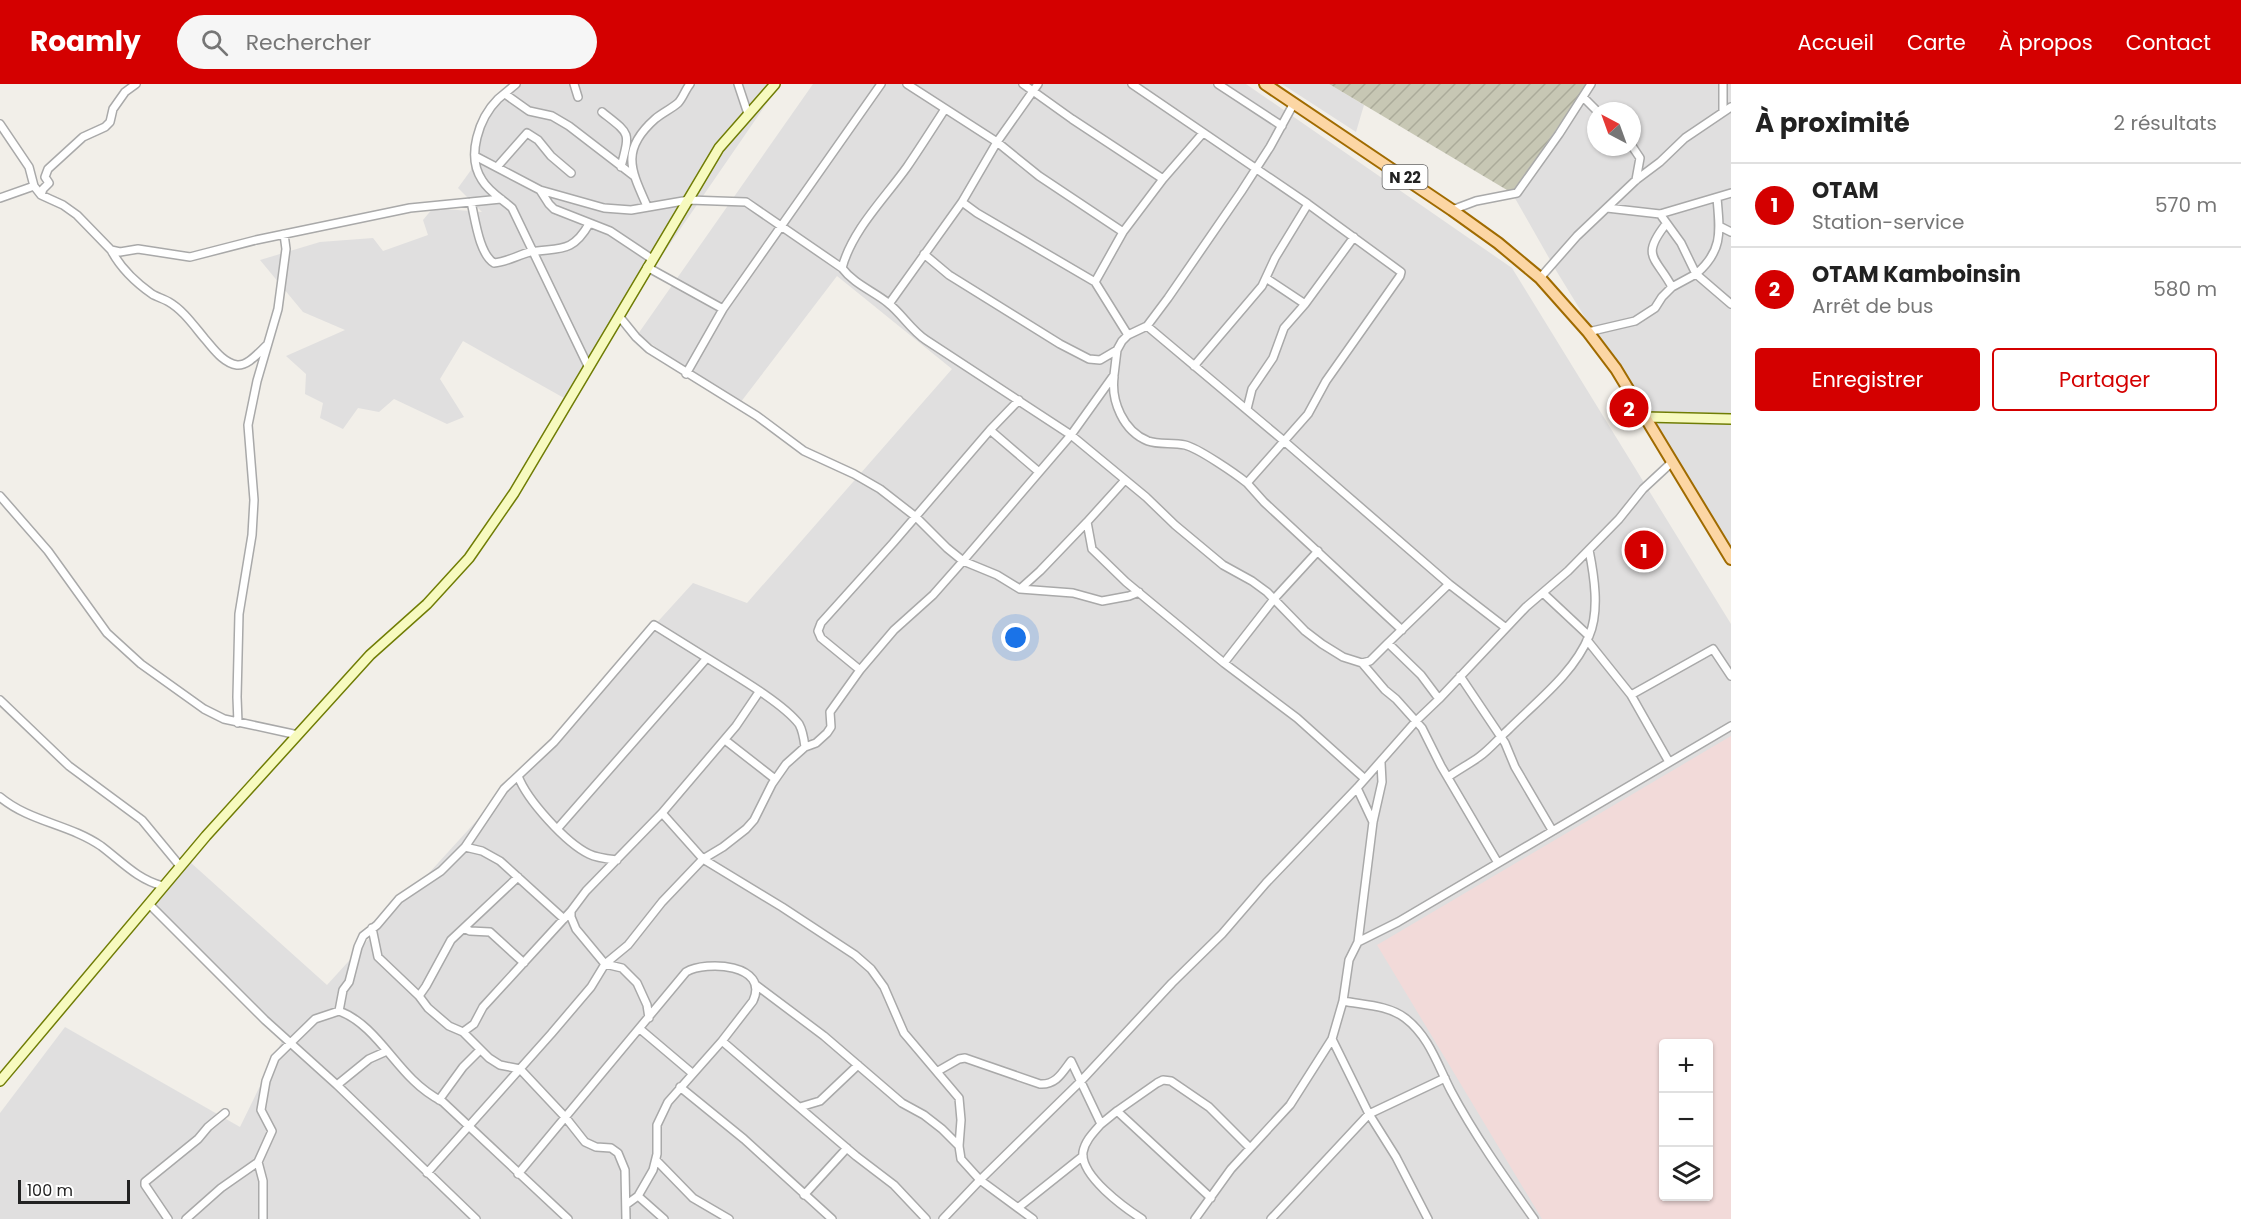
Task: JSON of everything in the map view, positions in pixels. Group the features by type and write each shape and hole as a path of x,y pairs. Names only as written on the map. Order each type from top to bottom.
{"main road":[{"name":"N 22","path":"1265,84 1452,210 1498,243 1540,278 1588,332 1616,369 1731,559"}],"street":[{"path":"41,195 49,183 45,177 48,169 83,137 105,127 110,122 113,109 126,92 136,84"},
{"path":"516,84 490,109 479,130 475,156 477,172 492,193 512,208 588,366"},
{"path":"574,84 578,97"},
{"path":"647,206 634,176 631,160 642,134 655,119 678,103 683,91 690,84"},
{"path":"738,84 748,114"},
{"path":"0,1081 180,866 370,655 427,604 469,558 514,493 719,148 775,84"},
{"path":"686,374 723,309 881,84"},
{"path":"907,84 997,142 1039,176 1123,232"},
{"path":"1023,84 1163,179"},
{"path":"889,304 962,202 997,142 1038,84"},
{"path":"1132,84 1308,204 1398,269 1401,274 1326,381 1308,414 1247,483"},
{"path":"1218,84 1282,126"},
{"path":"1452,210 1476,201 1517,193 1591,84"},
{"path":"1723,84 1723,112"},
{"path":"505,94 529,111 552,116 569,126 634,176"},
{"path":"1583,97 1588,102"},
{"path":"924,254 940,269 981,295 1089,359 1100,360 1117,350 1128,335 1147,326 1213,234 1282,126 1294,103"},
{"path":"1540,278 1576,236 1636,180 1660,162 1685,138 1731,107"},
{"path":"842,268 846,256 866,223 908,166 945,109"},
{"path":"602,112 626,134 628,141 621,166"},
{"path":"0,124 29,167 34,186 41,195 70,210 111,250 118,263 132,277 152,294 170,302 182,312 225,360 238,365 242,364 269,344"},
{"path":"497,167 527,133 538,140 551,156 571,173"},
{"path":"1095,282 1123,232 1163,179 1203,134"},
{"path":"475,156 540,190 604,208 631,210 688,200 746,202 782,225 889,304 926,340 1071,435 1155,504 1175,525 1223,565 1252,581 1274,599 1305,631 1343,657 1362,663 1370,661 1449,584"},
{"path":"1636,180 1639,156"},
{"path":"0,198 34,186"},
{"path":"540,190 555,209 610,231 650,263 723,309"},
{"path":"1607,208 1660,213 1731,193"},
{"path":"1588,332 1635,321 1655,308 1672,287 1696,274 1708,264 1715,254 1719,226 1717,198"},
{"path":"111,250 120,252 138,249 190,257 285,234 411,208 501,199"},
{"path":"471,202 480,241 488,259 496,263 532,252 568,248 582,237 589,224"},
{"path":"962,202 1095,282 1128,335"},
{"path":"1194,366 1253,297 1308,204"},
{"path":"1660,213 1681,243 1696,274 1731,304"},
{"path":"1666,224 1651,250 1657,265 1672,287"},
{"path":"1719,226 1731,232"},
{"path":"238,723 239,614 252,536 254,500 248,425 251,404 278,309 284,270 285,234"},
{"path":"1247,409 1252,389 1273,358 1284,328 1305,304 1354,237"},
{"path":"1266,278 1305,304"},
{"path":"619,316 649,349 757,416 804,451 874,486 916,518 946,548 963,561 996,575 1020,589 1073,593 1102,601 1139,592"},
{"path":"1147,326 1247,409 1449,584 1506,628"},
{"path":"1117,350 1112,389 1125,424 1149,442 1186,445 1247,483 1264,502 1402,630"},
{"path":"427,1173 585,994 605,964 628,945 662,902 703,859 723,847 754,820 786,764 805,747 816,743 827,733 831,726 830,712 860,669 894,630 933,595 963,561 1071,435 1114,375"},
{"path":"860,669 821,638 818,631 821,623 1019,400"},
{"path":"1645,417 1731,419"},
{"path":"990,430 1039,472"},
{"path":"946,1218 980,1180 1081,1081 1172,983 1222,934 1266,883 1381,763 1417,720 1506,628 1619,519 1643,489 1671,463"},
{"path":"1020,589 1040,571 1125,480"},
{"path":"0,496 48,551 74,585 86,606 118,645 141,664 204,709 224,719 298,735"},
{"path":"1087,522 1092,549 1126,582 1224,663 1297,718 1365,779"},
{"path":"1448,777 1478,758 1554,684 1576,658 1588,638 1593,619 1594,578 1588,550"},
{"path":"1224,663 1274,599 1318,551"},
{"path":"1543,593 1588,638 1631,695 1669,762"},
{"path":"339,1011 343,990 349,982 358,946 363,936 377,925 399,899 441,872 465,847 499,796 554,742 654,625 778,705 800,726 805,747"},
{"path":"1388,643 1421,675 1439,699"},
{"path":"1631,695 1713,649 1731,676"},
{"path":"558,828 707,658"},
{"path":"1362,663 1385,690 1417,720 1498,862"},
{"path":"1460,676 1500,736 1515,767 1552,830"},
{"path":"463,1032 474,1024 483,1007 564,919 586,891 662,813 725,740 759,692"},
{"path":"0,700 69,766 142,820 180,866"},
{"path":"1358,942 1398,922 1731,726"},
{"path":"725,740 776,779"},
{"path":"1195,1219 1231,1169 1290,1105 1332,1038 1343,1001 1349,960 1358,942 1373,822 1382,782 1381,763"},
{"path":"518,776 535,806 580,849 590,855 617,860"},
{"path":"1357,788 1373,822"},
{"path":"0,797 34,818 67,828 88,838 142,879 163,886"},
{"path":"662,813 703,859 782,907 865,963 876,974 904,1033 938,1071 961,1103 959,1146 962,1159 980,1180 1034,1219"},
{"path":"465,847 477,849 491,856 564,919"},
{"path":"419,996 451,940 518,877"},
{"path":"149,904 290,1043 476,1219"},
{"path":"571,911 576,929 605,964 622,968 633,978 642,991 649,1018"},
{"path":"372,927 378,957 419,996 438,1018 463,1032 480,1050 500,1065 520,1069 566,1118 579,1137 590,1146 610,1148 618,1153 625,1170 626,1219"},
{"path":"464,927 470,932 490,932 524,963"},
{"path":"518,1174 686,972 701,966 729,968 750,975 756,985 858,1065 902,1103 942,1129 959,1146"},
{"path":"627,1204 638,1196 653,1170 656,1160 657,1125 665,1108 692,1072 722,1041 753,1001 756,985"},
{"path":"1343,1001 1387,1009 1407,1019 1428,1043 1445,1078 1496,1164 1534,1219"},
{"path":"186,1219 221,1188 258,1162 272,1131 261,1110 266,1081 275,1058 315,1019 339,1011 366,1029 417,1084 439,1100 568,1219"},
{"path":"640,1029 692,1072"},
{"path":"1332,1038 1369,1114 1396,1157 1428,1219"},
{"path":"722,1041 847,1148 894,1185 926,1219"},
{"path":"439,1100 463,1067 480,1050"},
{"path":"336,1085 369,1059 387,1051"},
{"path":"938,1071 965,1058 1040,1084 1049,1084 1059,1077 1071,1061 1101,1124"},
{"path":"800,1107 820,1101 858,1065"},
{"path":"1271,1219 1369,1114 1445,1078"},
{"path":"1142,1219 1103,1188 1089,1172 1083,1156 1086,1142 1101,1124 1157,1083 1163,1080 1171,1081 1209,1107 1250,1148"},
{"path":"680,1087 744,1139 832,1219"},
{"path":"1117,1111 1212,1198"},
{"path":"168,1219 145,1182 198,1139 225,1113"},
{"path":"804,1195 847,1148"},
{"path":"1019,1207 1083,1156"},
{"path":"656,1160 693,1198 729,1219"},
{"path":"258,1162 262,1181 263,1219"},
{"path":"638,1196 663,1219"}],"shaded area":[{"path":"511,84 780,84 564,398 463,341 440,379 464,417 447,424 394,399 379,412 358,408 343,429 320,418 323,403 305,394 306,374 286,356 345,330 303,312 260,260 320,242 373,238 383,251 428,235 423,220 433,208 482,212 458,188 471,170 476,137"},
{"path":"813,84 1246,84 1512,268 1731,624 1731,1219 0,1219 0,1113 65,1027 240,1127 283,1039 151,903 190,862 327,985 693,583 747,603 952,369 837,276 737,407 638,334"},
{"path":"1282,84 1329,84 1364,105 1356,132"},
{"path":"1329,84 1588,84 1512,193"},
{"path":"1588,84 1731,84 1731,555 1557,272 1512,193"},
{"path":"1731,736 1731,1219 1542,1219 1377,945"}],"place":[{"name":"OTAM Kamboinsin","path":"1629,408"},
{"name":"OTAM","path":"1644,550"}]}
